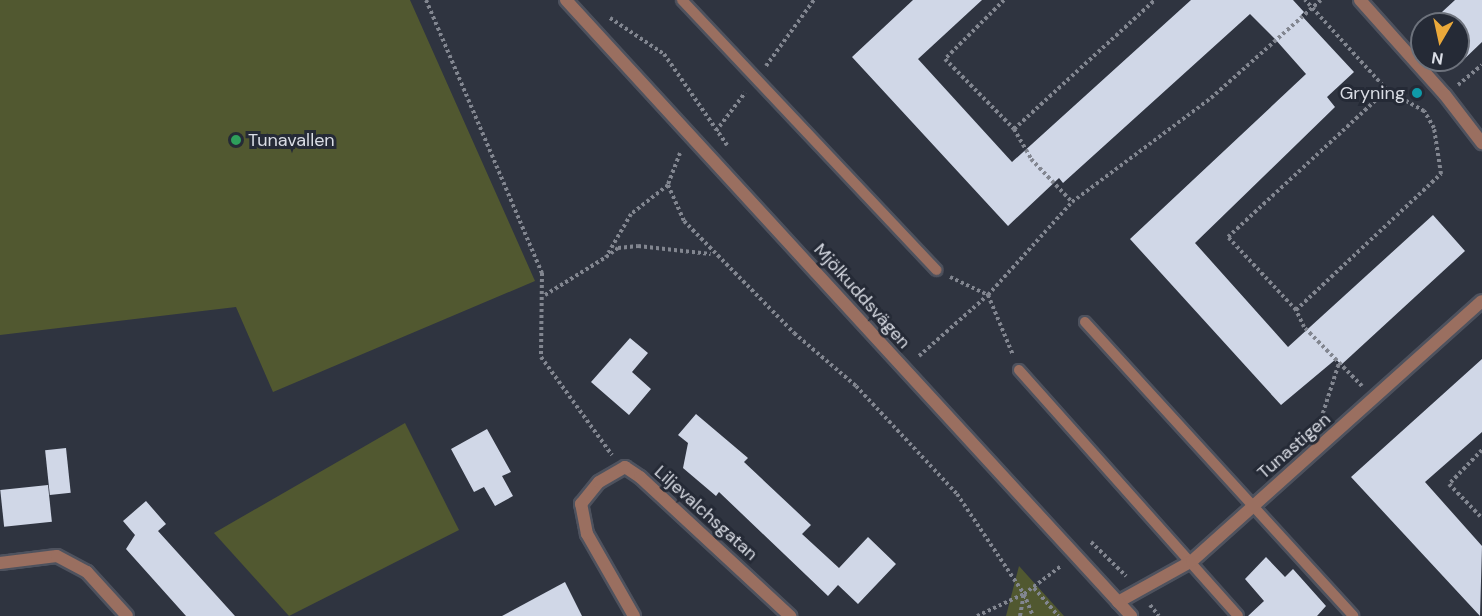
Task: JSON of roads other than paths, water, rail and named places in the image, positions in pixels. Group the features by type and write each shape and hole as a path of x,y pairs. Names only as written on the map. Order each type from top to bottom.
{"street":[{"name":"Mjölkuddsvägen","path":"566,0 1131,616"},
{"path":"1360,0 1445,95 1482,143"},
{"name":"Tunastigen","path":"1118,602 1137,589 1192,561 1376,400 1482,301"},
{"name":"Liljevalchsgatan","path":"634,616 587,534 581,504 599,482 624,467 640,477 790,616"},
{"path":"0,563 57,556 87,572 127,616"}],"lane":[{"path":"682,0 936,270"},
{"path":"1085,322 1353,616"},
{"path":"1019,370 1192,561 1238,616"}],"place":[{"name":"Gryning","path":"1417,93"},
{"name":"Tunavallen","path":"236,140"}]}
